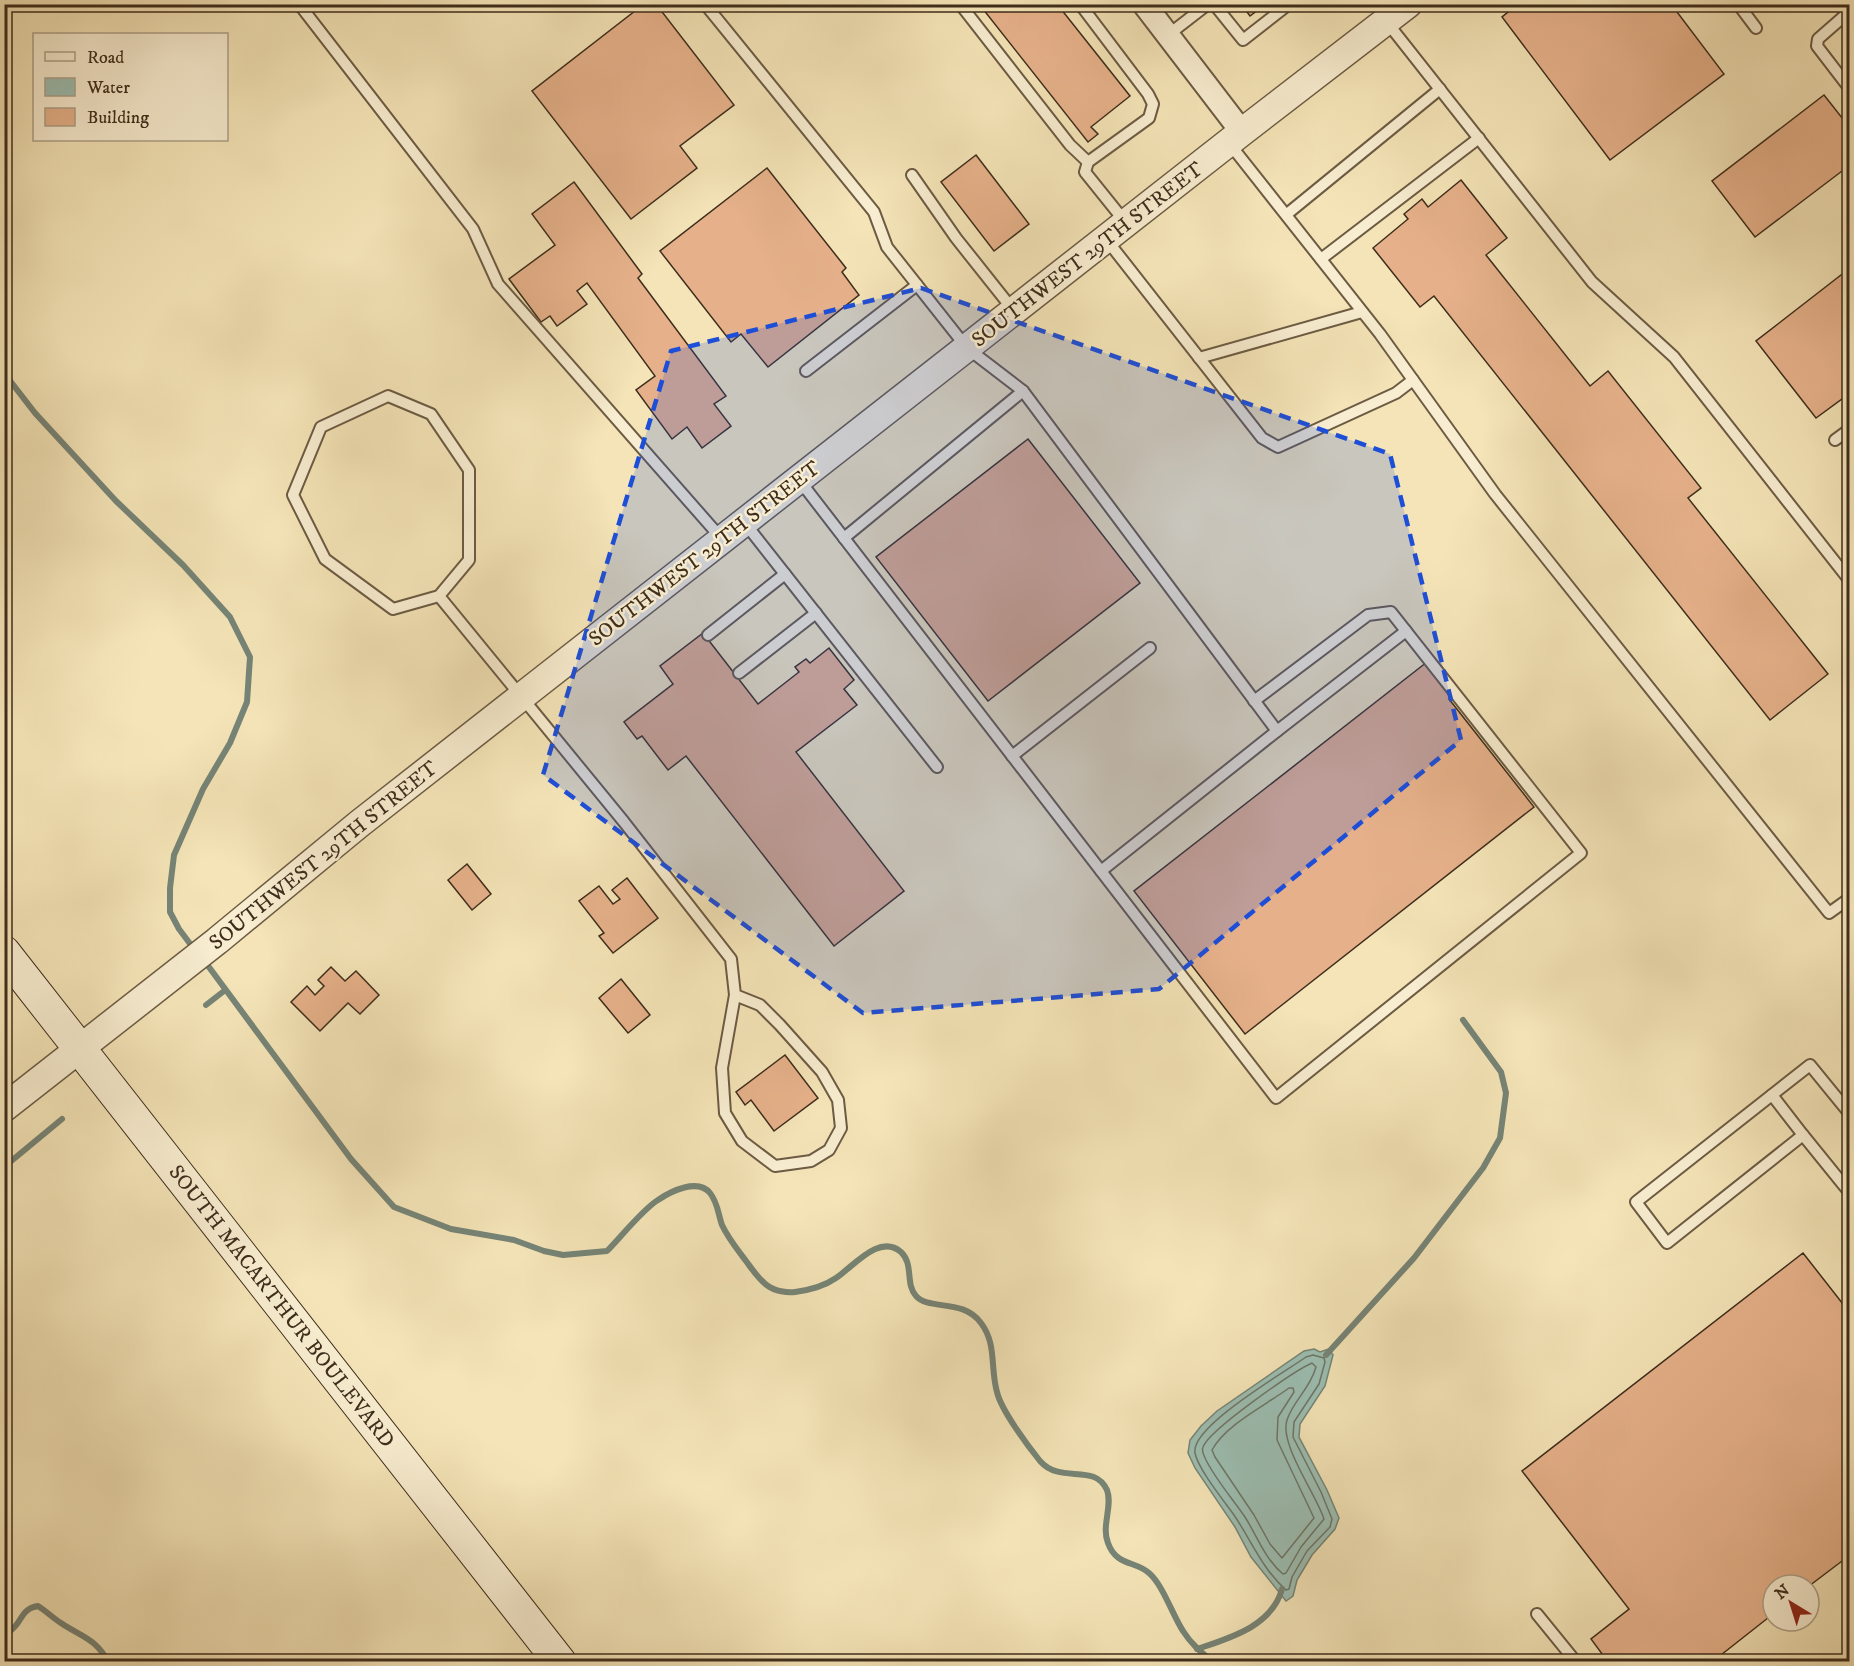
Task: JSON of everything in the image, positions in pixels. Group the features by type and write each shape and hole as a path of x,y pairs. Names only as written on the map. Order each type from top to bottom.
{"main road":[{"name":"SOUTH MACARTHUR BOULEVARD","path":"4,952 560,1662"}],"street":[{"path":"1144,4 1168,35 1236,137"},
{"name":"SOUTHWEST 29TH STREET","path":"4,1108 217,941 359,824 1408,4"}],"lane":[{"path":"299,4 473,229 498,284 723,539"},
{"path":"705,4 874,212 887,247 967,348 1023,391 1277,731"},
{"path":"960,4 1070,145 1088,162"},
{"path":"1080,4 1148,94 1153,104 1149,118 1088,162 1085,172 1116,231 1199,358 1262,438 1278,447 1396,393 1413,380"},
{"path":"1168,35 1208,4"},
{"path":"1214,4 1243,40 1289,4"},
{"path":"1738,4 1756,28"},
{"path":"1849,8 1818,39 1817,46 1850,89"},
{"path":"1386,21 1592,282 1674,357 1850,581"},
{"path":"1287,214 1440,89"},
{"path":"1236,137 1287,214 1413,380 1502,503 1829,913 1850,898"},
{"path":"1321,259 1479,138"},
{"path":"912,175 1014,311"},
{"path":"806,371 917,285"},
{"path":"1199,358 1362,312"},
{"path":"844,538 1023,391"},
{"path":"388,396 431,414 470,470 470,560 439,596 393,609 325,559 293,495 321,427 388,396"},
{"path":"1835,440 1850,429"},
{"path":"799,479 1276,1098 1581,853 1391,612 1368,615 1254,701"},
{"path":"744,522 937,767"},
{"path":"708,635 785,573"},
{"path":"439,596 624,822 731,959 735,995 722,1068 725,1113 742,1141 775,1166 811,1161 829,1150 841,1128 838,1100 822,1072 780,1024 760,1005 735,995"},
{"path":"739,674 816,614"},
{"path":"1101,872 1406,631"},
{"path":"1012,756 1150,648"},
{"path":"1803,1135 1667,1243 1636,1202 1809,1065 1850,1114"},
{"path":"1772,1095 1850,1193"},
{"path":"1537,1614 1576,1662"}],"highlighted area":[{"path":"921,288 1390,454 1461,740 1159,989 863,1013 543,775 671,351"}],"water":[{"path":"1314,1349 1320,1352 1329,1349 1333,1355 1325,1386 1300,1424 1299,1437 1339,1518 1335,1529 1312,1555 1297,1580 1293,1596 1286,1601 1251,1557 1235,1527 1195,1468 1188,1453 1190,1440 1217,1411 1304,1351"}],"building":[{"path":"644,4 656,4 734,105 680,146 697,168 631,219 532,91"},
{"path":"979,4 1057,4 1130,96 1091,127 1098,134 1088,142"},
{"path":"1241,4 1266,4 1250,16"},
{"path":"1518,4 1671,4 1724,74 1610,160 1502,17"},
{"path":"1824,95 1850,128 1850,165 1755,237 1712,181"},
{"path":"976,155 1029,224 994,251 941,182"},
{"path":"767,168 846,268 842,272 859,295 768,367 741,334 731,342 660,251"},
{"path":"1461,180 1507,238 1486,255 1590,386 1608,371 1701,488 1688,498 1828,674 1770,720 1434,296 1420,307 1373,248 1408,219 1404,214 1422,199 1428,207"},
{"path":"574,182 642,274 638,278 726,396 714,404 731,426 702,448 687,427 672,439 636,390 655,376 587,283 577,291 587,304 557,326 550,316 541,322 509,279 555,245 532,214"},
{"path":"1850,268 1850,393 1816,418 1756,341"},
{"path":"1028,439 1140,583 988,701 876,557"},
{"path":"703,633 758,704 799,672 795,667 806,659 810,663 829,648 854,680 844,689 857,705 796,752 904,891 834,946 686,756 668,770 642,736 637,739 624,722 673,684 660,666"},
{"path":"1427,662 1454,695 1449,699 1534,807 1245,1034 1134,891"},
{"path":"467,864 491,894 472,910 448,880"},
{"path":"627,878 658,918 613,953 599,936 604,933 579,901 599,886 613,904 620,899 612,890"},
{"path":"331,967 345,981 356,971 379,995 360,1014 348,1003 320,1031 291,1002 307,986 315,995 324,986 318,980"},
{"path":"621,979 650,1015 628,1033 599,998"},
{"path":"785,1055 818,1098 774,1131 751,1100 745,1105 736,1092"},
{"path":"1803,1253 1850,1313 1850,1555 1821,1577 1821,1573 1761,1573 1761,1623 1712,1662 1608,1662 1591,1639 1629,1609 1522,1471"}],"waterway":[{"path":"4,373 35,413 116,501 183,565 230,617 250,657 247,702 230,743 203,789 174,855 170,912 194,949"},
{"path":"203,959 351,1159 394,1207 451,1229 514,1240 563,1255 607,1251 652,1204 677,1190 699,1186 713,1197 727,1234 759,1278 771,1288 788,1292 811,1289 826,1284 875,1249 884,1246 893,1247 901,1252 907,1262 911,1286 916,1296 929,1303 965,1310 981,1323 989,1339 997,1392 1015,1428 1048,1468 1058,1472 1094,1477 1101,1482 1108,1496 1106,1536 1112,1550 1116,1556 1144,1569 1154,1578 1186,1636 1213,1662"},
{"path":"206,1005 224,991"},
{"path":"1326,1355 1414,1258 1483,1168 1500,1138 1506,1093 1501,1072 1463,1020"},
{"path":"4,1167 62,1119"},
{"path":"1197,1649 1248,1629 1269,1612 1277,1602 1282,1589"},
{"path":"4,1630 10,1631 28,1610 38,1606 88,1639 99,1648 108,1662"}]}
